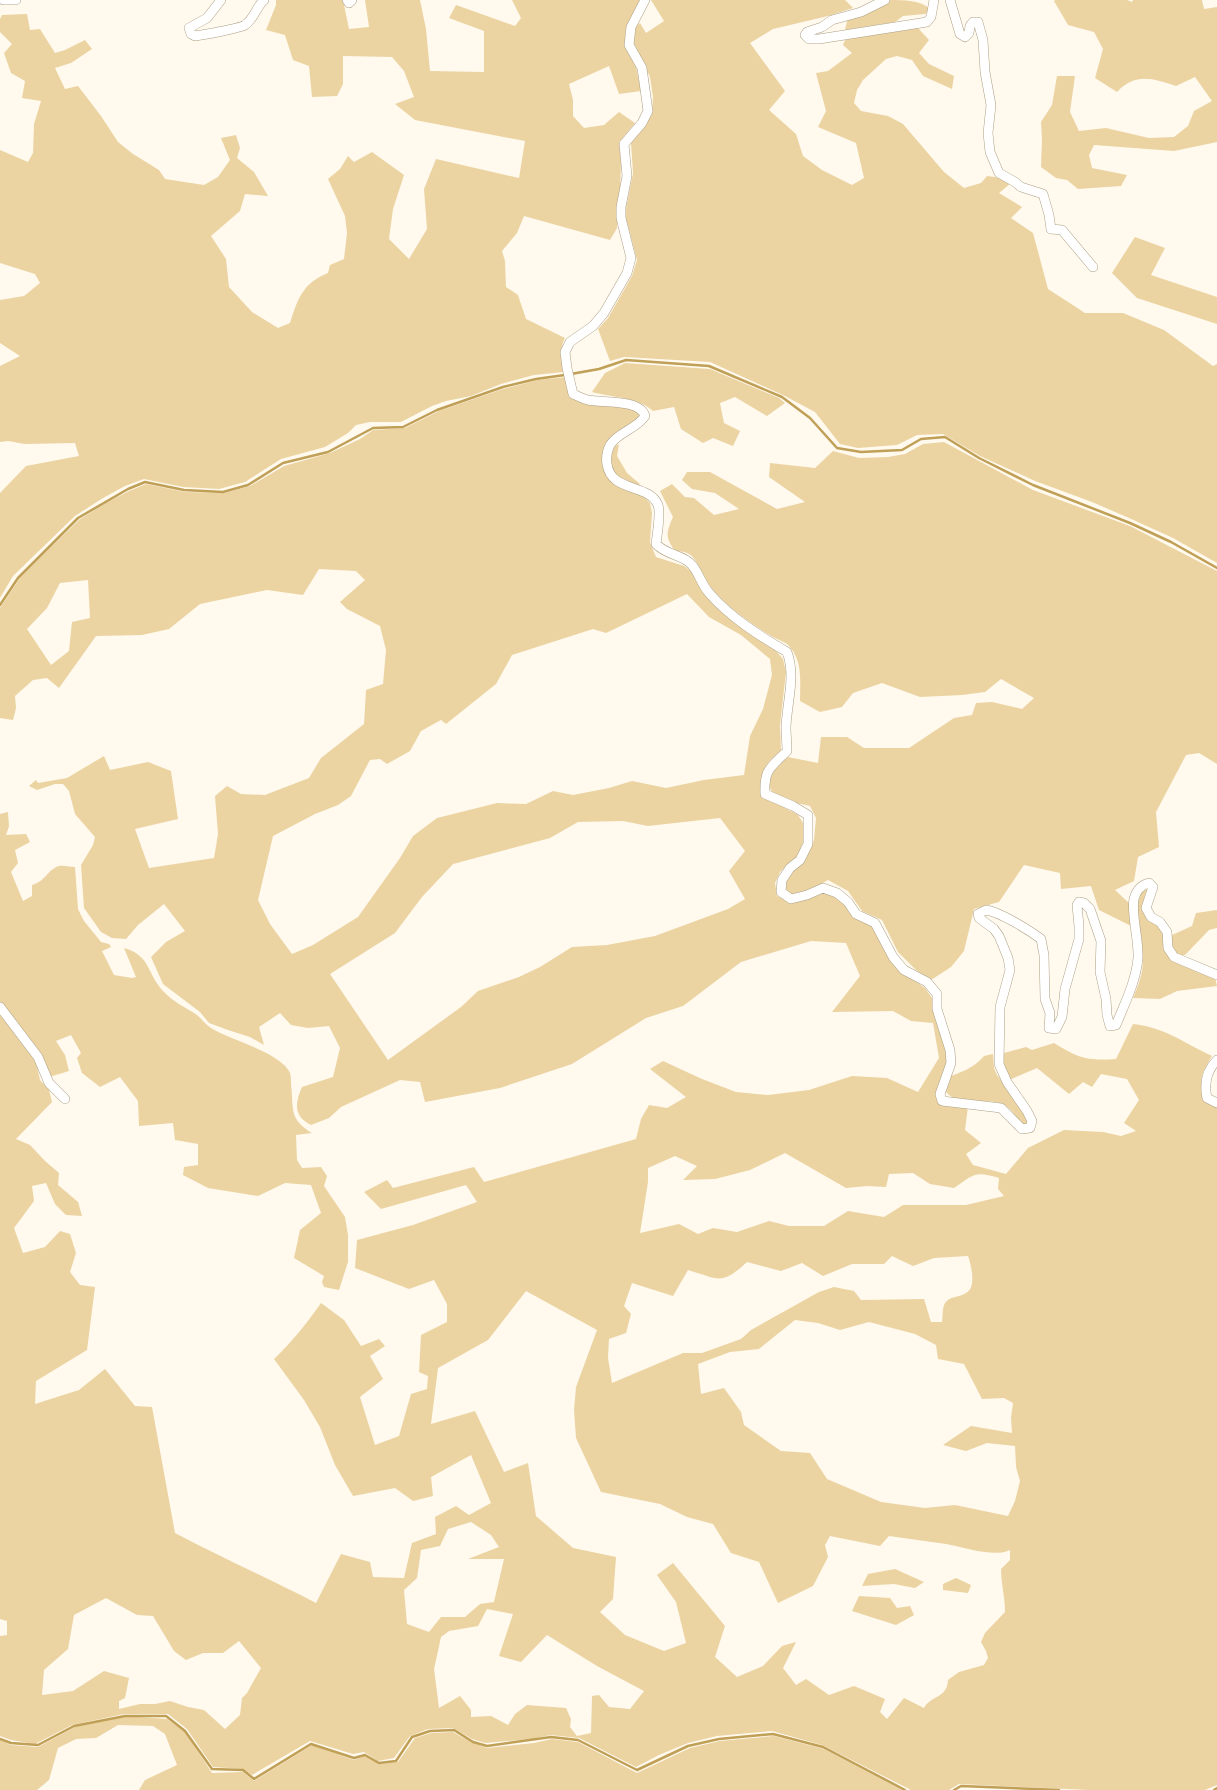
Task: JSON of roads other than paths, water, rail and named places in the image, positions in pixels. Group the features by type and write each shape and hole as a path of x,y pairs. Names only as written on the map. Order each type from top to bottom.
{"street":[{"path":"3,0 16,0"},
{"path":"221,0 207,18 189,28 191,34 195,36 244,26 253,17 264,0"},
{"path":"347,0 349,3 352,0"},
{"path":"645,0 631,27 629,35 629,45 643,74 648,111 642,123 624,144 627,176 621,207 621,218 631,258 627,274 604,313 593,326 570,342 566,352 567,368 573,394 586,400 626,404 644,411 645,416 641,423 624,432 612,442 608,449 606,461 609,473 618,483 641,491 657,504 659,511 656,544 662,550 680,557 691,564 708,593 724,608 787,652 791,663 786,728 787,751 768,768 765,794 793,806 808,815 808,844 800,860 790,868 782,880 781,892 791,898 807,895 823,888 837,894 848,902 856,914 875,923 892,957 912,976 927,982 937,994 937,1009 950,1050 951,1064 940,1094 942,1101 1001,1108 1022,1129 1030,1128 1032,1121 1018,1096 1006,1082 999,1064 1000,1007 1010,970 1008,958 994,928 979,918 978,914 986,910 999,913 1031,931 1041,939 1044,954 1045,999 1050,1013 1049,1028 1056,1029 1062,1017 1065,989 1079,939 1078,902 1084,903 1090,909 1101,942 1100,972 1110,1026 1116,1024 1135,976 1137,943 1134,900 1138,890 1144,884 1149,883 1153,887 1146,908 1151,917 1160,922 1167,932 1168,948 1174,957 1217,975"},
{"path":"884,0 862,12 832,20 822,27 807,32 806,35 809,38 819,38 927,22 931,17 934,0"},
{"path":"950,0 960,34 965,37 970,33 970,26 973,22 978,22 980,26 991,105 988,133 990,152 998,173 1016,182 1021,187 1043,194 1049,215 1050,228 1062,230 1093,267"},
{"path":"0,1007 38,1057 49,1083 64,1099"},
{"path":"1217,1060 1210,1068 1205,1088 1207,1098 1217,1103"}],"waterway":[{"path":"571,374 599,369 626,360 709,366 782,397 810,418 837,448 861,452 902,450 921,439 945,437 979,458 1033,485 1130,523 1171,542 1217,568"},
{"path":"0,605 18,578 78,518 128,489 145,482 184,490 223,492 248,485 283,463 328,452 373,428 403,427 437,410 503,387 536,379 565,375"},
{"path":"0,1739 11,1743 38,1745 74,1726 125,1716 166,1716 185,1731 212,1769 243,1770 254,1779 311,1744 354,1758 365,1755 379,1763 396,1761 412,1737 430,1731 454,1730 473,1742 487,1746 551,1737 578,1740 637,1770 688,1746 719,1739 773,1734 823,1747 905,1790"},
{"path":"954,1790 961,1786 1059,1790"}]}
